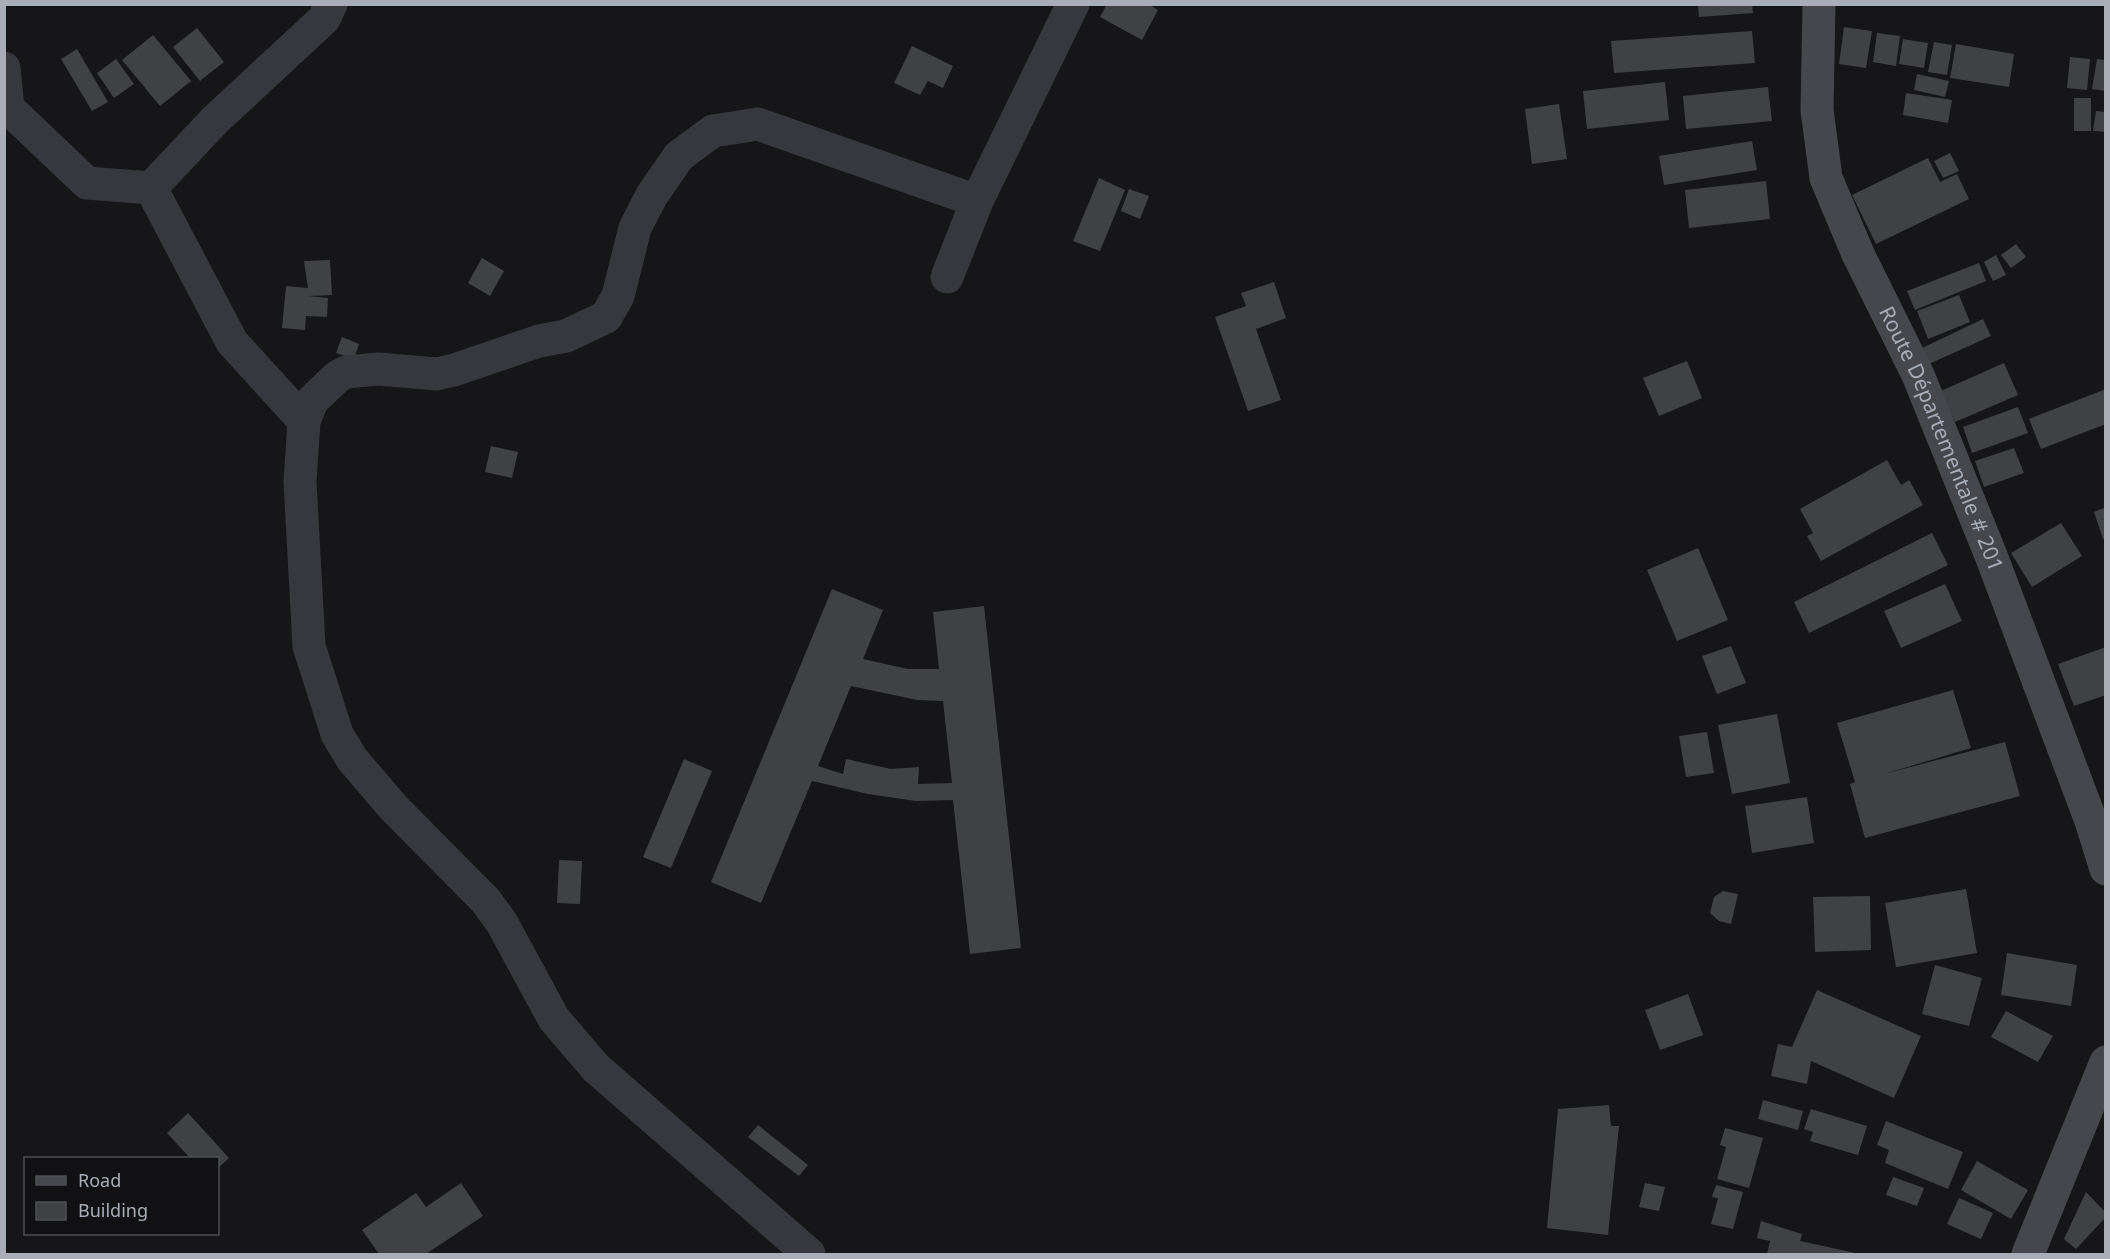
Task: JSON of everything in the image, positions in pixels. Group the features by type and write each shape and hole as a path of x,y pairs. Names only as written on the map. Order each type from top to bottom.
{"main road":[{"name":"Route Départementale # 201","path":"1819,4 1817,110 1826,178 1858,254 1918,375 1988,547 2091,821 2106,869"},
{"path":"2028,1254 2106,1062"}],"street":[{"path":"151,188 215,120 324,19 331,4"},
{"path":"947,277 977,201 1073,4"},
{"path":"4,68 6,108 87,183 151,188"},
{"path":"809,1254 596,1068 555,1019 502,923 486,901 393,807 347,751 337,734 309,646 300,482 304,421 312,401 337,377 346,372 357,369 446,372 539,341 567,336 606,317 618,296 635,228 652,195 679,156 713,131 758,124 977,201"},
{"path":"151,188 232,342 304,421"}],"building":[{"path":"1107,4 1148,4 1158,10 1142,40 1100,17"},
{"path":"1698,4 1752,4 1753,13 1699,17"},
{"path":"1844,27 1872,31 1866,68 1839,64"},
{"path":"197,28 224,62 200,81 173,47"},
{"path":"1752,31 1755,63 1614,73 1611,41"},
{"path":"1877,33 1900,36 1896,66 1873,62"},
{"path":"153,35 191,81 160,106 122,60"},
{"path":"1903,39 1928,43 1924,68 1899,64"},
{"path":"1934,42 1952,45 1947,75 1928,72"},
{"path":"1956,44 2014,54 2009,87 1950,78"},
{"path":"912,46 953,66 943,88 928,81 920,95 894,83"},
{"path":"77,49 108,102 92,111 61,59"},
{"path":"2070,57 2090,59 2087,90 2067,88"},
{"path":"116,59 134,84 114,98 97,73"},
{"path":"2097,59 2106,60 2106,91 2092,89"},
{"path":"1917,74 1949,81 1945,97 1914,90"},
{"path":"1665,82 1669,120 1587,129 1583,91"},
{"path":"1768,87 1772,121 1686,129 1683,96"},
{"path":"1906,93 1952,100 1948,123 1903,115"},
{"path":"2074,98 2091,98 2091,131 2074,131"},
{"path":"1559,104 1567,159 1532,164 1525,109"},
{"path":"2096,111 2106,112 2106,132 2093,131"},
{"path":"1752,141 1757,170 1664,185 1659,156"},
{"path":"1950,153 1959,171 1943,178 1934,161"},
{"path":"1928,158 1940,182 1957,174 1969,199 1876,244 1852,195"},
{"path":"1099,178 1125,190 1100,251 1073,241"},
{"path":"1766,181 1770,219 1689,228 1685,190"},
{"path":"1129,189 1149,196 1140,219 1121,211"},
{"path":"2016,244 2026,257 2011,268 2001,255"},
{"path":"1996,255 2006,275 1993,281 1984,262"},
{"path":"482,258 504,271 490,296 468,283"},
{"path":"330,260 332,295 308,296 328,298 327,317 306,316 305,330 282,328 286,286 308,288 304,261"},
{"path":"1979,263 1986,281 1915,310 1907,291"},
{"path":"1274,282 1286,318 1256,329 1281,400 1248,411 1215,317 1246,306 1241,293"},
{"path":"1959,295 1970,322 1928,339 1917,311"},
{"path":"1983,319 1991,336 1929,364 1922,348"},
{"path":"342,337 359,344 354,359 336,353"},
{"path":"1687,361 1702,398 1659,416 1643,378"},
{"path":"2004,363 2018,395 1955,422 1941,391"},
{"path":"2106,389 2106,424 2041,449 2029,419"},
{"path":"2018,407 2028,433 1972,453 1963,427"},
{"path":"491,446 518,452 512,478 485,472"},
{"path":"2014,448 2024,473 1984,487 1975,461"},
{"path":"1887,460 1901,485 1909,480 1923,505 1821,561 1807,536 1813,533 1800,509"},
{"path":"2106,507 2106,538 2103,539 2094,512"},
{"path":"2061,523 2082,556 2032,587 2011,553"},
{"path":"1932,533 1948,565 1809,633 1794,602"},
{"path":"1698,548 1728,620 1677,641 1647,570"},
{"path":"1945,584 1962,621 1901,648 1884,611"},
{"path":"832,589 883,610 863,659 908,669 939,669 933,612 984,606 1021,948 970,954 953,800 916,801 868,794 812,781 761,903 711,882","holes":["851,686 917,700 943,701 952,783 918,784 919,767 891,769 846,759 843,774 818,766"]},
{"path":"1731,646 1746,683 1717,694 1702,656"},
{"path":"2106,647 2106,695 2074,706 2058,664"},
{"path":"1953,690 1971,748 1884,774 2005,742 2020,796 1865,838 1850,784 1855,782 1837,723"},
{"path":"1777,714 1790,783 1732,794 1718,725"},
{"path":"1707,732 1714,773 1686,777 1679,736"},
{"path":"684,759 712,771 671,868 643,857"},
{"path":"1807,797 1814,843 1752,853 1745,806"},
{"path":"559,860 582,861 580,904 557,903"},
{"path":"1966,889 1977,953 1896,967 1885,903"},
{"path":"1723,891 1738,894 1731,924 1719,921 1710,913 1714,897"},
{"path":"1870,896 1871,950 1815,952 1813,897"},
{"path":"2007,953 2077,965 2071,1006 2001,995"},
{"path":"1935,965 1982,978 1969,1026 1922,1014"},
{"path":"1817,990 1921,1036 1894,1098 1811,1061 1807,1084 1771,1076 1778,1044 1792,1047"},
{"path":"1688,994 1703,1035 1660,1050 1645,1010"},
{"path":"2006,1011 2053,1036 2038,1062 1991,1037"},
{"path":"1763,1100 1803,1111 1798,1130 1758,1119"},
{"path":"1609,1105 1611,1126 1619,1126 1608,1235 1547,1228 1558,1109"},
{"path":"1811,1109 1867,1126 1858,1155 1810,1141 1813,1132 1804,1129"},
{"path":"188,1113 229,1158 219,1167 219,1157 189,1157 167,1133"},
{"path":"1886,1121 1963,1152 1948,1189 1885,1163 1889,1150 1877,1145"},
{"path":"758,1125 808,1165 799,1176 748,1137"},
{"path":"1725,1128 1763,1138 1749,1188 1717,1179 1726,1147 1720,1145"},
{"path":"1977,1161 2028,1190 2011,1219 1961,1190"},
{"path":"1893,1177 1924,1188 1917,1206 1886,1195"},
{"path":"461,1183 483,1216 426,1254 379,1254 362,1230 416,1193 426,1207"},
{"path":"1645,1183 1665,1187 1659,1211 1639,1207"},
{"path":"1716,1185 1743,1192 1733,1229 1711,1224 1718,1198 1712,1197"},
{"path":"2086,1192 2106,1213 2106,1217 2076,1249 2064,1239"},
{"path":"1959,1198 1993,1213 1981,1239 1947,1224"},
{"path":"1761,1221 1802,1234 1800,1241 1860,1254 1767,1254 1770,1241 1757,1238"}]}
